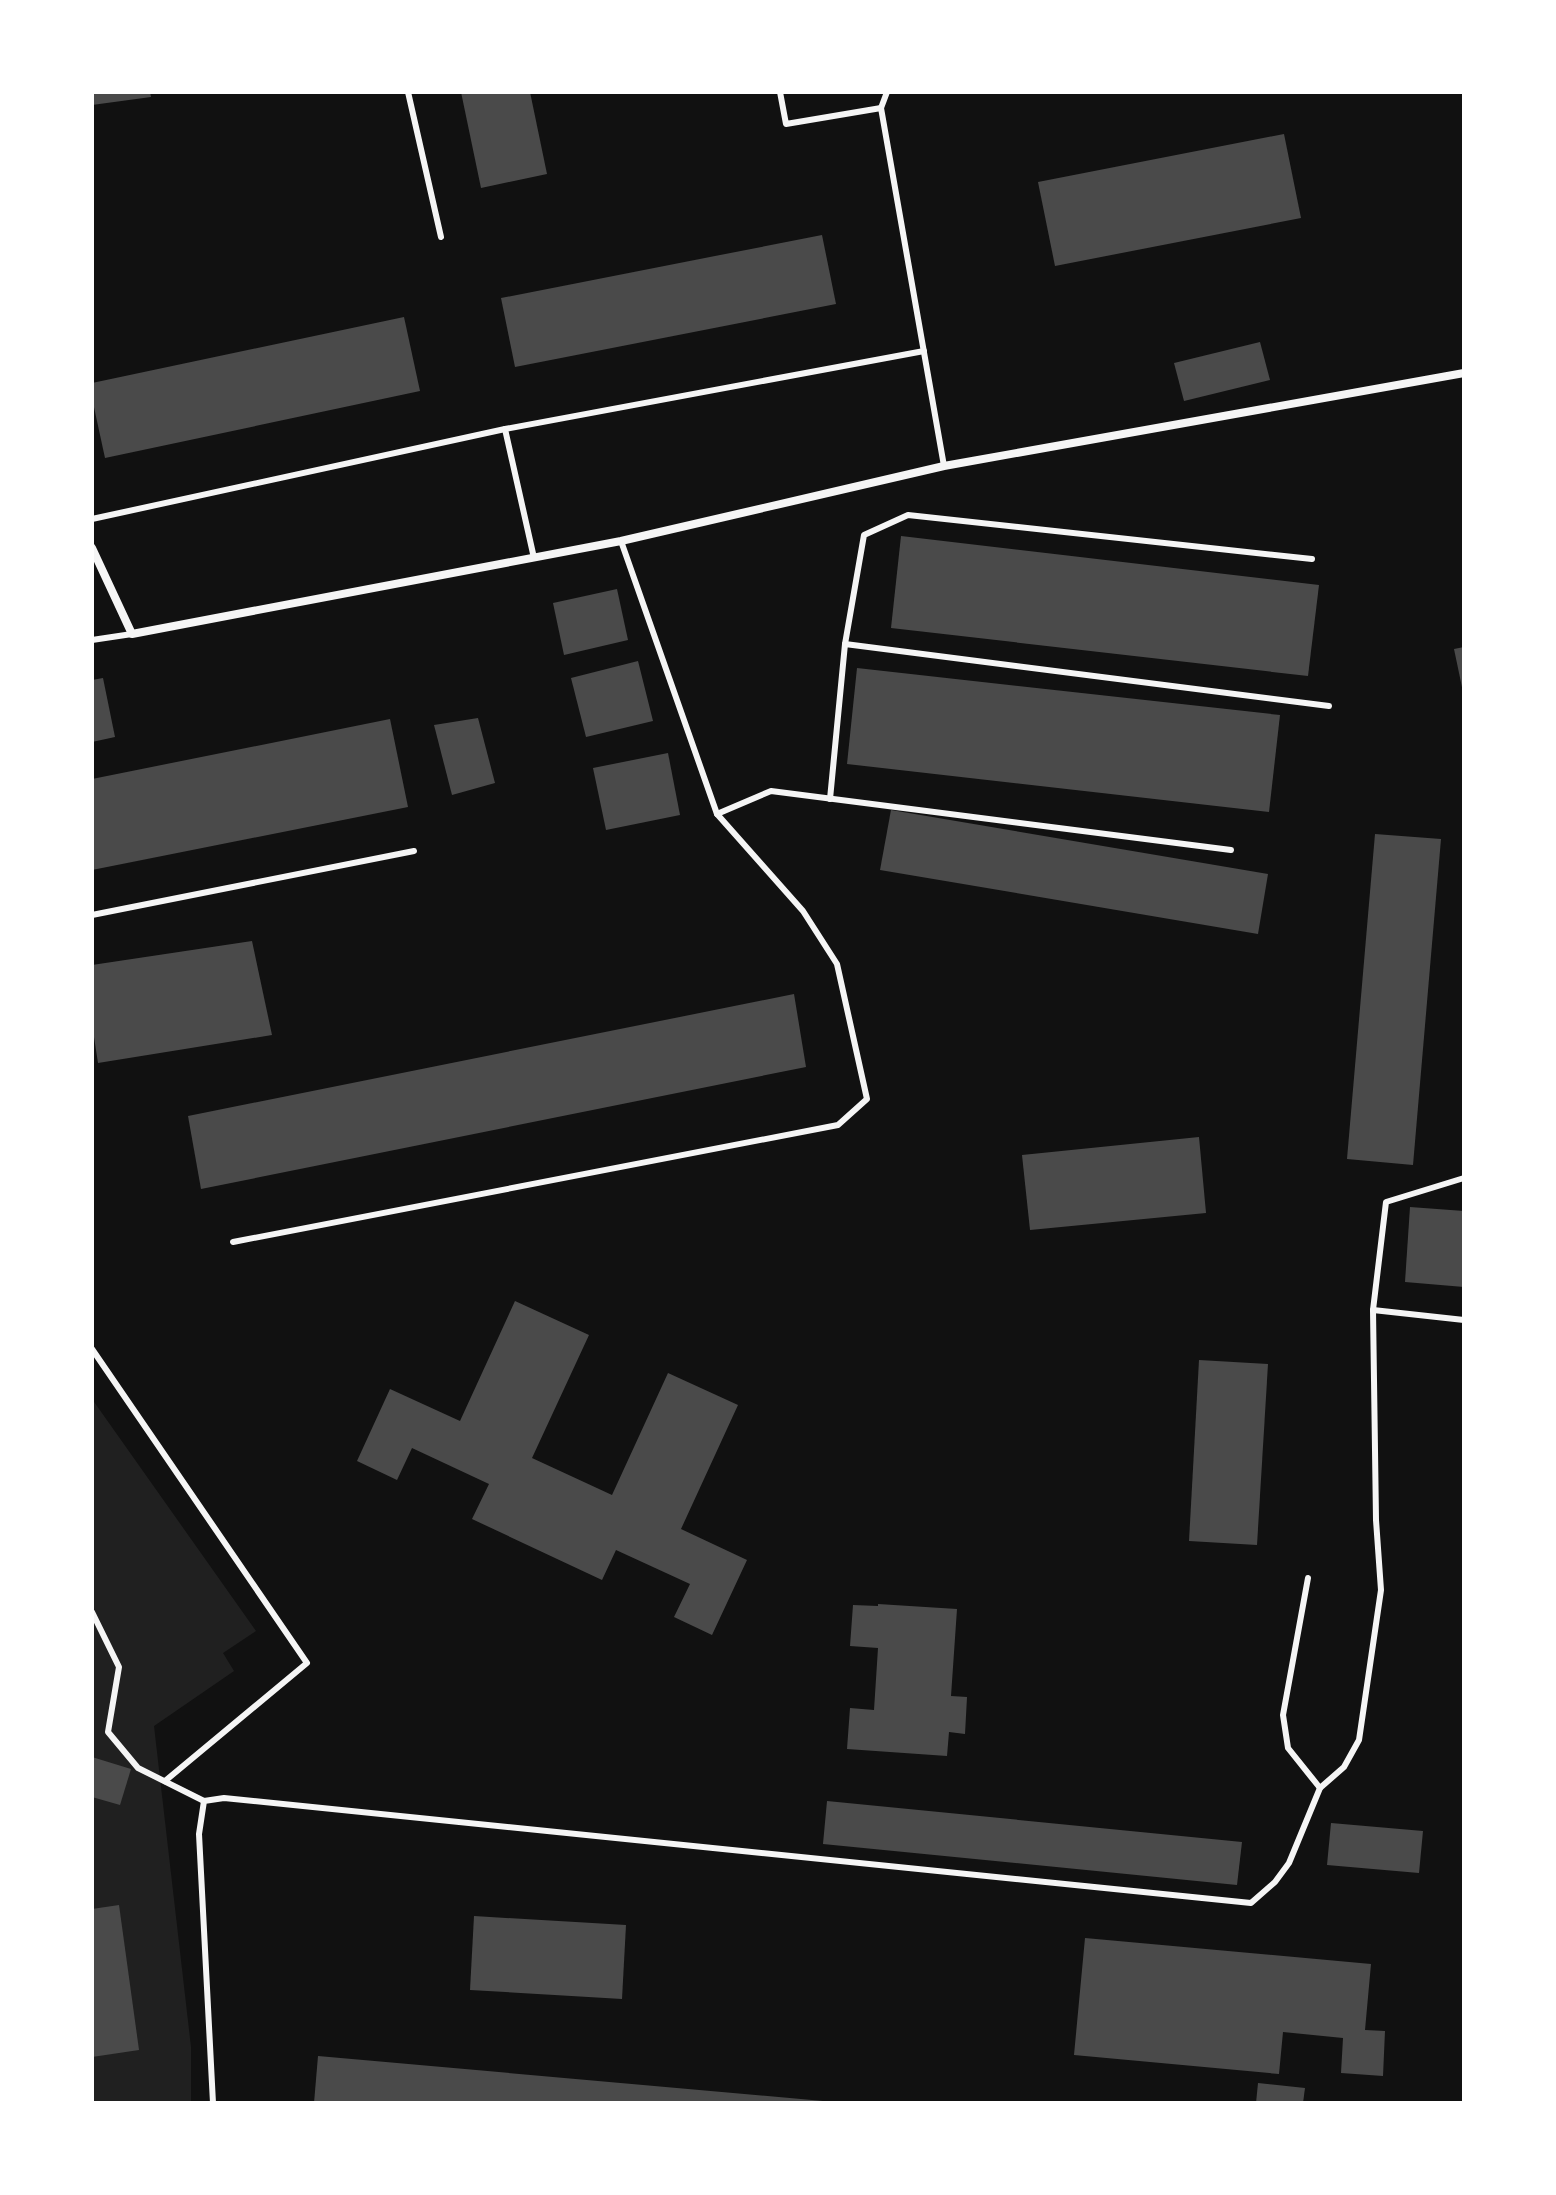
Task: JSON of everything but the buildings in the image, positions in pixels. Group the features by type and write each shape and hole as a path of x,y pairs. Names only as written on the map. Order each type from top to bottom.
{"street":[{"path":"92,548 132,634 621,541 944,466 1464,373"}],"lane":[{"path":"408,92 441,237"},
{"path":"780,92 786,124 881,108"},
{"path":"887,92 881,108 944,466"},
{"path":"92,519 505,429 924,351"},
{"path":"505,429 534,558"},
{"path":"830,799 845,644 864,535 908,515 1312,559"},
{"path":"233,1242 838,1125 867,1099 837,964 803,911 717,814 621,541"},
{"path":"92,640 132,634"},
{"path":"845,644 1329,706"},
{"path":"717,814 771,791 1231,850"},
{"path":"92,915 414,851"},
{"path":"92,1612 119,1667 108,1732 138,1768 204,1801 224,1798 1251,1903 1275,1882 1289,1863 1320,1788 1344,1767 1359,1740 1381,1590 1376,1520 1373,1310 1386,1202 1464,1178"},
{"path":"1373,1310 1464,1320"},
{"path":"92,1349 307,1663 165,1781"},
{"path":"1308,1578 1283,1715 1288,1748 1320,1788"},
{"path":"204,1801 199,1834 213,2103"}],"shaded area":[{"path":"92,1399 256,1631 223,1653 234,1671 154,1726 191,2047 191,2103 92,2103"}]}
